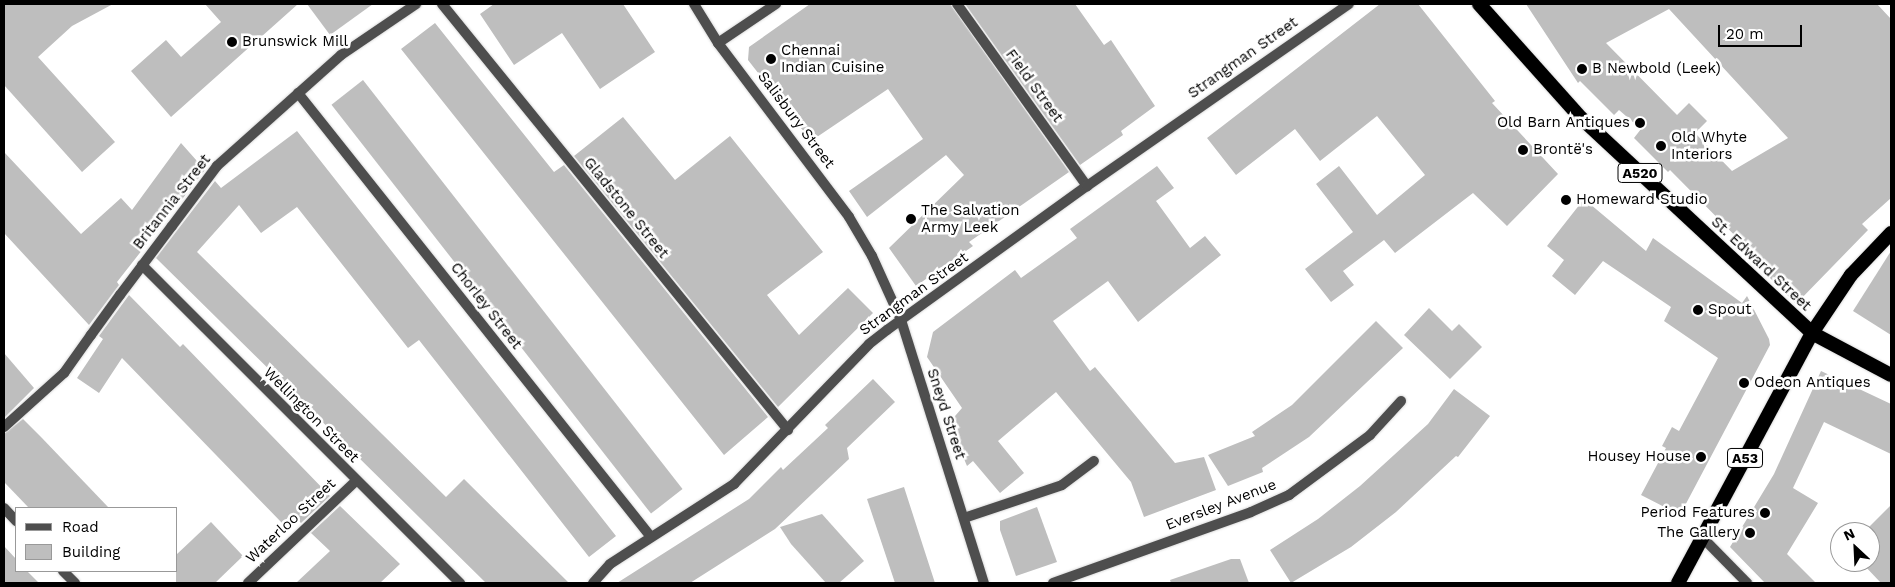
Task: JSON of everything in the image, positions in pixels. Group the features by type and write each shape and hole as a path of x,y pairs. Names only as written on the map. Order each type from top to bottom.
{"highway":[{"name":"St. Edward Street","path":"1479,4 1582,119 1812,333"},
{"name":"A53","path":"1678,583 1812,333 1850,275 1891,233"},
{"name":"A520","path":"1812,333 1891,376"}],"street":[{"name":"Britannia Street","path":"4,427 64,373 120,294 217,166 341,55 416,4"},
{"name":"Gladstone Street","path":"442,4 788,430"},
{"name":"Salisbury Street","path":"694,4 718,43 832,194 872,256"},
{"path":"718,43 776,4"},
{"name":"Field Street","path":"957,4 1087,186"},
{"name":"Strangman Street","path":"593,583 610,564 734,484 870,344 901,320 1087,186 1350,4"},
{"name":"Chorley Street","path":"298,93 651,537"},
{"name":"Sneyd Street","path":"872,256 901,320 984,583"},
{"name":"Wellington Street","path":"142,265 460,583"},
{"name":"Eversley Avenue","path":"1053,583 1251,512 1289,495 1370,435 1401,401"},
{"path":"964,518 1062,485 1094,461"},
{"name":"Waterloo Street","path":"248,583 356,481"},
{"path":"4,508 15,520"},
{"path":"1703,538 1747,583"},
{"path":"64,572 75,583"}],"building":[{"path":"4,4 113,4 72,26 38,57 115,142 82,172 4,85"},
{"path":"205,4 298,4 171,117 131,71 166,40 181,57 221,22"},
{"path":"307,4 373,4 330,35"},
{"path":"494,4 623,4 655,52 600,89 562,33 514,65 480,14"},
{"path":"810,4 950,4 1069,172 969,242 973,246 916,286 889,248 964,175 946,155 867,217 849,191 923,139 888,89 811,141 748,60 749,47"},
{"path":"965,4 1075,4 1104,45 1111,40 1155,106 1121,131 1123,135 1080,165"},
{"path":"1380,4 1418,4 1495,101 1492,103 1558,174 1507,226 1473,193 1395,253 1384,240 1343,271 1354,285 1331,302 1305,269 1353,232 1316,184 1339,166 1377,215 1425,175 1377,116 1320,161 1295,129 1236,175 1207,138"},
{"path":"1526,4 1877,4 1891,19 1891,198 1862,224 1868,230 1796,304 1763,271 1766,267 1670,170 1668,172 1634,138 1641,129 1619,110 1614,115 1580,81 1578,83","holes":["1669,9 1788,138 1732,171 1695,133 1707,121 1689,103 1677,115 1606,43"]},
{"path":"435,23 554,172 564,165 768,417 724,455 401,49"},
{"path":"363,80 683,489 651,514 331,105"},
{"path":"623,117 675,180 730,136 823,252 767,295 799,335 848,288 873,313 778,407 574,156"},
{"path":"297,131 616,536 589,557 419,340 408,348 297,207 261,233 239,205 197,252 446,497 464,479 569,583 486,583 156,258 215,181 221,188"},
{"path":"181,143 205,170 117,282 119,285 89,325 4,233 4,152 81,234 121,198 132,210"},
{"path":"1157,166 1174,188 1156,201 1190,248 1205,236 1221,255 1138,322 1108,281 1053,321 1090,371 1095,367 1175,463 1204,457 1216,490 1144,517 1131,482 1056,392 998,441 1024,473 1000,493 973,461 967,466 949,423 962,408 927,357 933,332 1015,270 1021,278 1077,238 1070,229"},
{"path":"1584,199 1646,251 1653,238 1742,303 1747,296 1769,339 1770,345 1680,515 1641,495 1666,448 1662,446 1672,427 1679,431 1718,358 1664,321 1671,307 1603,261 1575,295 1552,276 1564,260 1547,246"},
{"path":"1891,251 1891,335 1853,311"},
{"path":"129,295 180,347 183,344 330,496 301,523 292,514 282,523 122,358 99,393 77,378 103,339 99,336"},
{"path":"1429,308 1452,331 1459,324 1482,347 1450,379 1404,335"},
{"path":"1376,321 1403,348 1309,437 1262,468 1263,472 1228,486 1208,455 1255,436 1252,432 1292,405"},
{"path":"4,353 34,388 4,418"},
{"path":"1821,371 1891,404 1891,454 1824,422 1793,488 1818,503 1787,554 1816,583 1765,583 1730,547 1774,474"},
{"path":"873,379 895,402 847,448 849,459 775,529 690,583 617,583 749,499 781,467 783,470 828,428 825,425"},
{"path":"1454,389 1490,416 1458,457 1456,456 1396,512 1351,547 1291,583 1270,550 1318,519 1360,486 1428,424"},
{"path":"23,419 108,507 28,507 4,482 4,434"},
{"path":"904,487 935,583 895,583 867,499"},
{"path":"1891,505 1891,583 1881,583 1871,572 1880,572 1880,522 1874,522"},
{"path":"340,506 400,564 380,583 296,583 330,551 311,533"},
{"path":"1037,507 1057,562 1016,576 1000,530 1000,521"},
{"path":"822,514 864,561 839,583 826,583 791,544 780,527"},
{"path":"211,522 243,556 215,583 176,583 178,553"},
{"path":"4,546 15,558 15,572 28,572 39,583 4,583"},
{"path":"1231,559 1240,559 1249,583 1171,583 1170,580"}],"place":[{"name":"Brunswick Mill","path":"232,42"},
{"name":"Chennai Indian Cuisine","path":"771,59"},
{"name":"B Newbold (Leek)","path":"1582,69"},
{"name":"Old Barn Antiques","path":"1640,123"},
{"name":"Old Whyte Interiors","path":"1661,146"},
{"name":"Brontë's","path":"1523,150"},
{"name":"Homeward Studio","path":"1566,200"},
{"name":"The Salvation Army Leek","path":"911,219"},
{"name":"Spout","path":"1698,310"},
{"name":"Odeon Antiques","path":"1744,383"},
{"name":"Housey House","path":"1701,457"},
{"name":"Period Features","path":"1765,513"},
{"name":"The Gallery","path":"1750,533"}]}
